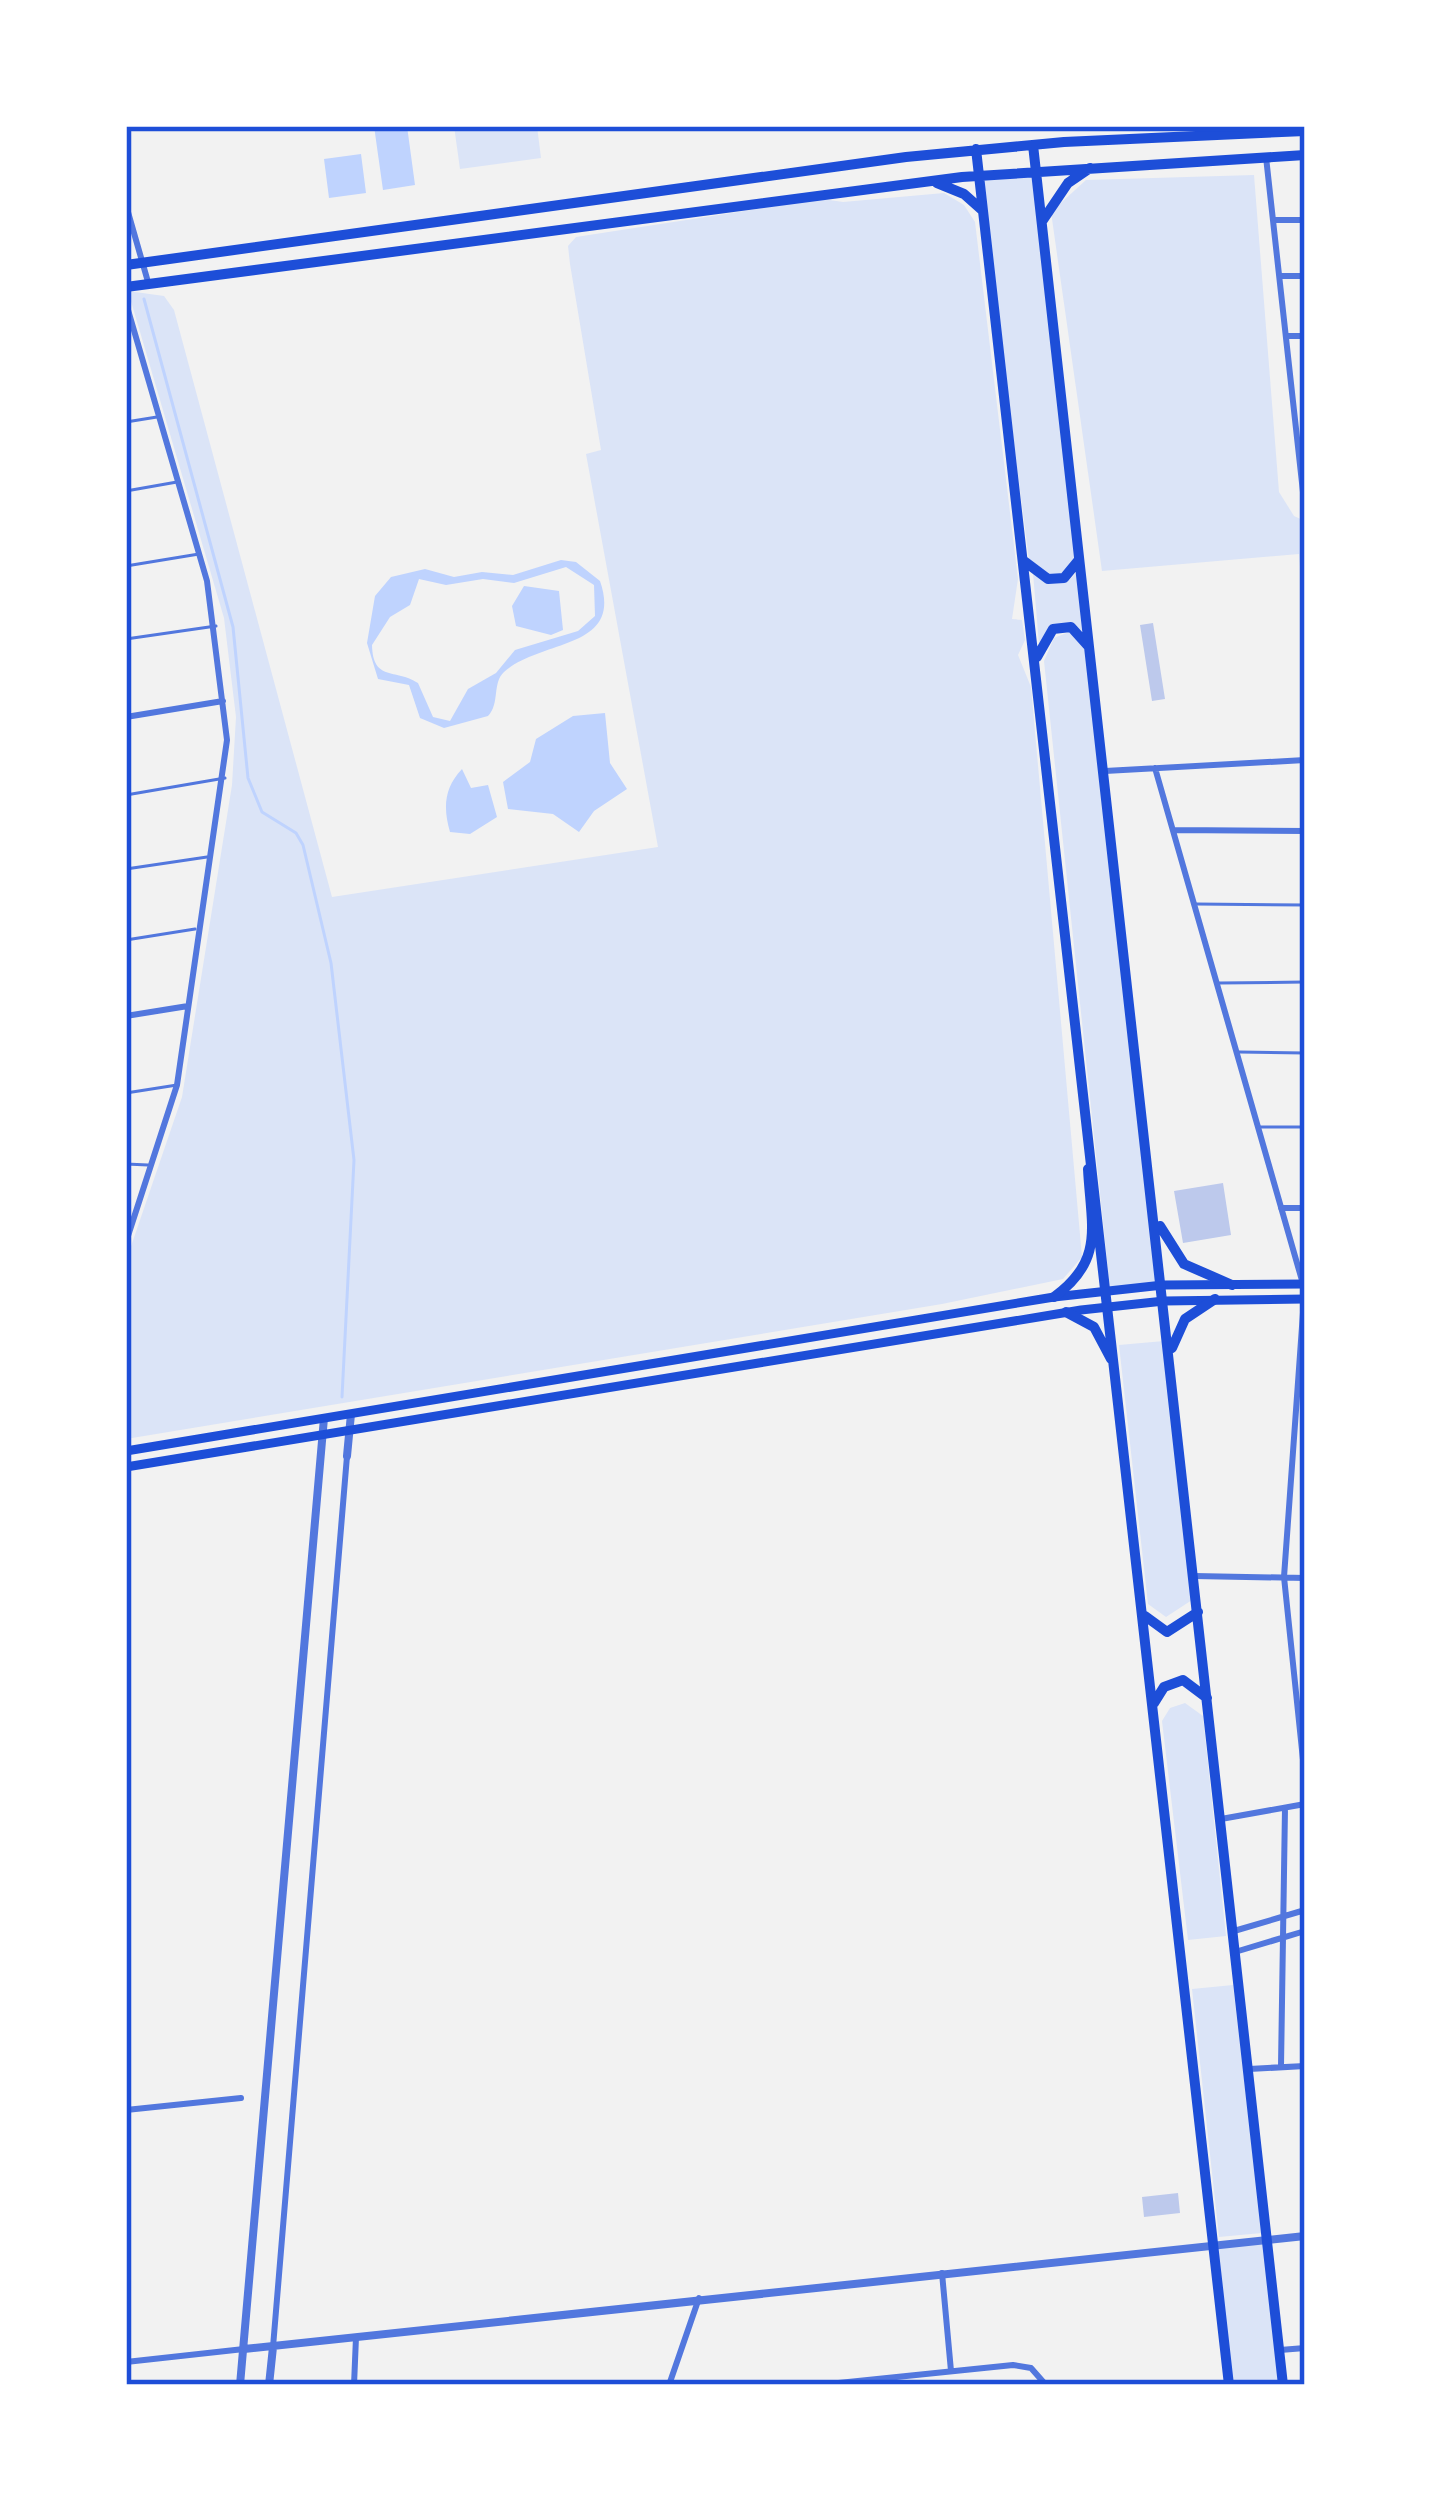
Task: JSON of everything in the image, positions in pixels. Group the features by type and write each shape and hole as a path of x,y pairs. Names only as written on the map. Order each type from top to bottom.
{"main road":[{"path":"126,265 976,149 1305,131"},
{"path":"1033,145 1283,2385"},
{"path":"976,149 1229,2385"},
{"path":"126,286 979,175 1305,155"},
{"path":"1042,223 1068,183 1091,167"},
{"path":"928,181 964,194 983,211"},
{"path":"560,232 580,204"},
{"path":"1024,561 1048,579 1064,578 1075,569 1080,555"},
{"path":"1036,662 1053,629 1071,627 1090,650"},
{"path":"1054,1297 1084,1272 1090,1258 1090,1130"},
{"path":"1155,1212 1174,1256 1232,1285"},
{"path":"126,1451 1054,1297 1163,1285 1304,1284"},
{"path":"1169,1357 1185,1319 1215,1299"},
{"path":"126,1466 1066,1312 1164,1301 1304,1299"},
{"path":"1066,1312 1094,1327 1118,1378"},
{"path":"1145,1616 1166,1632 1198,1612"},
{"path":"1154,1704 1164,1688 1183,1681 1207,1697"}],"street":[{"path":"1266,157 1305,509"},
{"path":"126,205 148,284"},
{"path":"1273,220 1305,220"},
{"path":"1280,277 1305,277"},
{"path":"126,303 201,554 216,626 225,778 177,1084 126,1240"},
{"path":"1287,336 1305,336"},
{"path":"126,348 138,347"},
{"path":"1293,396 1305,397"},
{"path":"126,716 224,701"},
{"path":"1104,771 1305,760"},
{"path":"1156,768 1304,1284"},
{"path":"1173,830 1305,830"},
{"path":"126,1016 189,1006"},
{"path":"1281,1208 1305,1208"},
{"path":"1304,1299 1302,1386 1283,1577 1305,1779"},
{"path":"269,2385 351,1414"},
{"path":"240,2385 324,1418"},
{"path":"1194,1576 1305,1578"},
{"path":"1221,1819 1305,1804"},
{"path":"1281,2066 1285,1808"},
{"path":"1232,1931 1305,1910"},
{"path":"1235,1952 1305,1930"},
{"path":"1247,2070 1305,2066"},
{"path":"126,2110 241,2098"},
{"path":"126,2362 942,2271 1305,2236"},
{"path":"942,2271 951,2371"},
{"path":"669,2385 699,2298"},
{"path":"354,2385 356,2338"},
{"path":"1280,2350 1305,2348"},
{"path":"820,2385 1031,2368 1046,2385"}],"lane":[{"path":"126,422 159,417"},
{"path":"126,491 178,482"},
{"path":"126,566 201,554"},
{"path":"126,639 216,626"},
{"path":"126,795 225,778"},
{"path":"126,869 210,857"},
{"path":"1195,904 1305,905"},
{"path":"126,940 199,929"},
{"path":"1217,983 1305,982"},
{"path":"1237,1052 1305,1053"},
{"path":"126,1093 177,1084"},
{"path":"1258,1127 1305,1127"},
{"path":"126,1164 152,1166"},
{"path":"1290,1486 1305,1486"},
{"path":"1290,1652 1305,1652"}],"shaded area":[{"path":"454,126 537,126 541,158 460,169"},
{"path":"1033,171 1079,554 1074,568 1049,578 1029,560 980,176"},
{"path":"1254,175 1279,492 1294,516 1305,521 1305,629 1299,554 1102,571 1051,212 1086,180"},
{"path":"944,193 964,205 975,222 1018,579 1012,619 1022,620 1025,640 1018,655 1031,687 1082,1257 1063,1279 942,1304 126,1439 126,1261 182,1097 232,785 236,717 224,618 128,291 164,296 174,310 332,897 658,847 586,454 601,450 568,246 576,237 822,199 843,202"},
{"path":"1081,568 1088,635 1053,628 1039,644 1033,573 1067,582"},
{"path":"1069,632 1086,650 1162,1284 1110,1288 1044,661 1054,638"},
{"path":"1164,1341 1192,1600 1166,1617 1148,1604 1119,1345"},
{"path":"1185,1703 1203,1716 1226,1936 1188,1940 1162,1721 1170,1708"},
{"path":"1233,1985 1262,2233 1219,2237 1192,1989"},
{"path":"1267,2241 1283,2385 1229,2385 1216,2244"}],"water":[{"path":"374,126 407,126 415,185 383,190"},
{"path":"361,154 366,193 329,198 324,159"},
{"path":"561,560 576,562 600,581 604,603 600,620 574,640 519,661 504,672 488,716 444,728 420,718 409,685 378,679 367,643 375,596 391,577 425,569 454,577 482,572 513,575","holes":["566,567 594,585 595,616 578,631 515,650 496,673 468,689 450,721 433,717 418,683 381,669 373,657 372,645 390,617 410,605 419,579 446,585 483,579 514,583"]},
{"path":"524,586 559,591 563,630 551,635 516,626 512,606"},
{"path":"605,713 610,763 627,789 594,811 579,832 553,814 508,809 503,782 530,762 536,739 573,716"},
{"path":"462,769 471,788 488,785 497,817 470,834 450,832 446,815 448,791"}],"building":[{"path":"1153,623 1165,699 1152,701 1140,625"},
{"path":"1223,1183 1231,1235 1183,1243 1174,1191"},
{"path":"1178,2193 1180,2213 1144,2217 1142,2197"}],"waterway":[{"path":"126,237 128,244"},
{"path":"144,299 233,627 248,778 262,812 296,833 303,845 331,963 354,1160 342,1397"}]}
